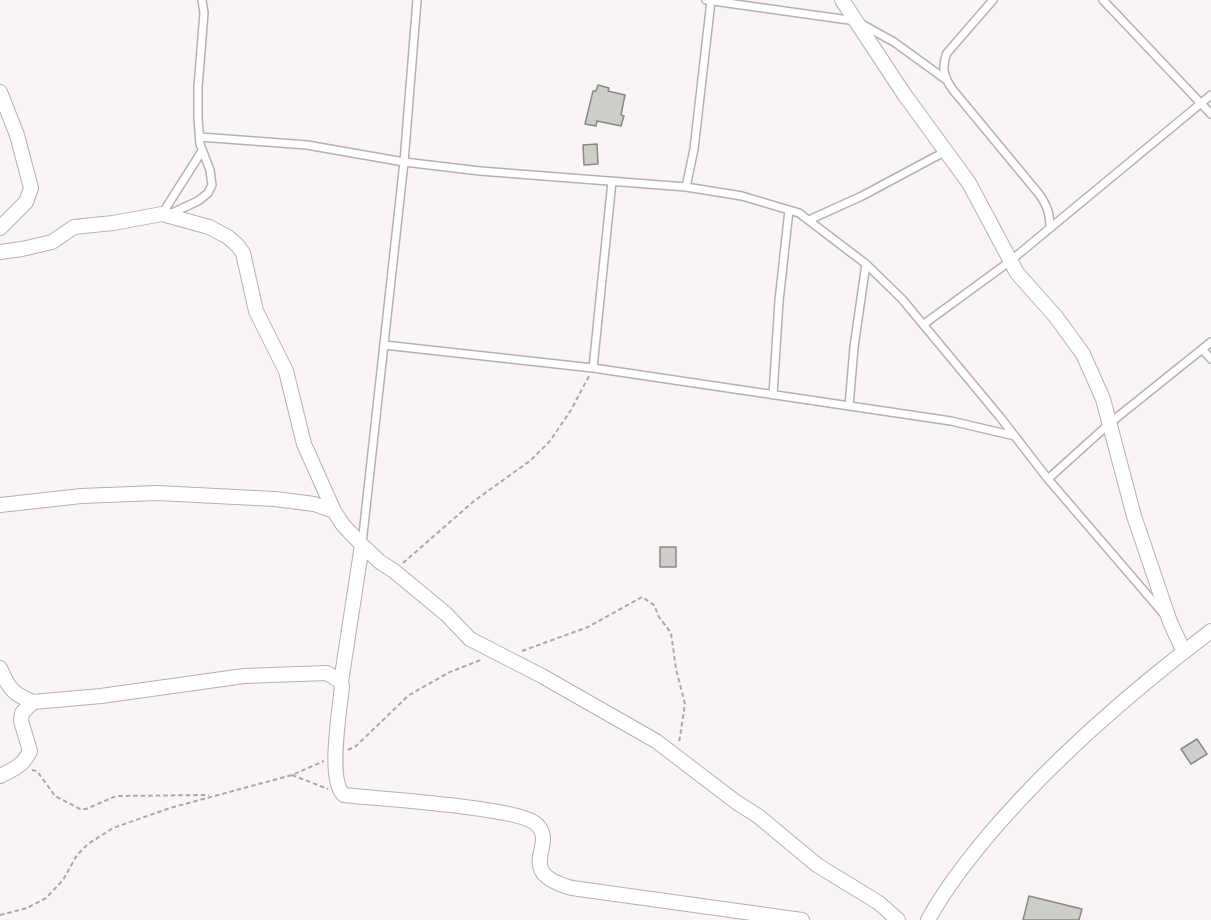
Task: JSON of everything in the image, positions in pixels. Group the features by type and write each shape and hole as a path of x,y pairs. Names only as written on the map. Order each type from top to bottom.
{"street":[{"path":"842,0 904,94 969,183 1009,262 1056,317 1083,354 1096,378 1134,516 1170,622 1184,652"},
{"path":"0,92 16,135 31,188 26,202 0,228"},
{"path":"0,252 52,242 74,227 165,214 209,227 228,237 243,254 256,311 286,371 304,444 334,511 343,525 362,545 446,614 470,639 553,682 656,741 758,816 816,865 879,903 898,920"},
{"path":"0,505 81,496 157,493 274,499 314,504 334,511"},
{"path":"362,545 340,682 342,687 336,756 336,780 339,791 344,795 504,812 533,821 540,828 543,841 538,863 540,872 554,884 802,920"},
{"path":"928,920 976,849 1037,782 1093,726 1211,631"},
{"path":"0,668 12,690 17,695 33,702 101,696 244,676 327,673 340,682"},
{"path":"0,776 25,762 30,751 21,721 22,713 33,702"}],"lane":[{"path":"165,214 198,201 208,193 212,185 212,178 202,151 197,105 204,13 202,0"},
{"path":"362,545 404,162 417,0"},
{"path":"706,0 856,21 894,42 945,79 1039,194 1050,216 1050,228"},
{"path":"945,79 943,66 947,53 993,0"},
{"path":"1103,0 1211,114"},
{"path":"686,188 694,149 711,1"},
{"path":"924,324 1009,262 1211,95"},
{"path":"200,137 307,145 404,162 480,171 612,181 742,195 809,219 866,264 924,324 1048,479 1170,622"},
{"path":"165,214 202,151"},
{"path":"809,219 854,200 946,151"},
{"path":"593,368 612,181"},
{"path":"773,395 778,312 789,210"},
{"path":"849,406 854,347 866,264"},
{"path":"1048,479 1110,423 1211,342"},
{"path":"384,345 593,368 951,421 1015,436"},
{"path":"1202,349 1211,359"}],"path":[{"path":"394,571 466,508 531,460 550,441 571,410 593,368"},
{"path":"0,915 27,908 46,898 63,880 77,855 88,844 113,828 170,808 292,775 336,756 356,746 409,695 450,672 482,659 505,657 588,627 642,597 654,605 670,633 685,704 676,755"},
{"path":"17,768 37,771 55,796 80,809 86,809 116,796 215,795"},
{"path":"292,775 339,791"}],"building":[{"path":"598,85 609,88 608,91 625,95 621,126 597,121 596,126 585,124 593,91 596,91"},
{"path":"597,144 598,164 584,165 583,145"},
{"path":"660,547 676,547 676,567 660,567"},
{"path":"1197,739 1207,754 1191,764 1181,749"},
{"path":"1029,896 1082,909 1079,920 1023,920"}]}
